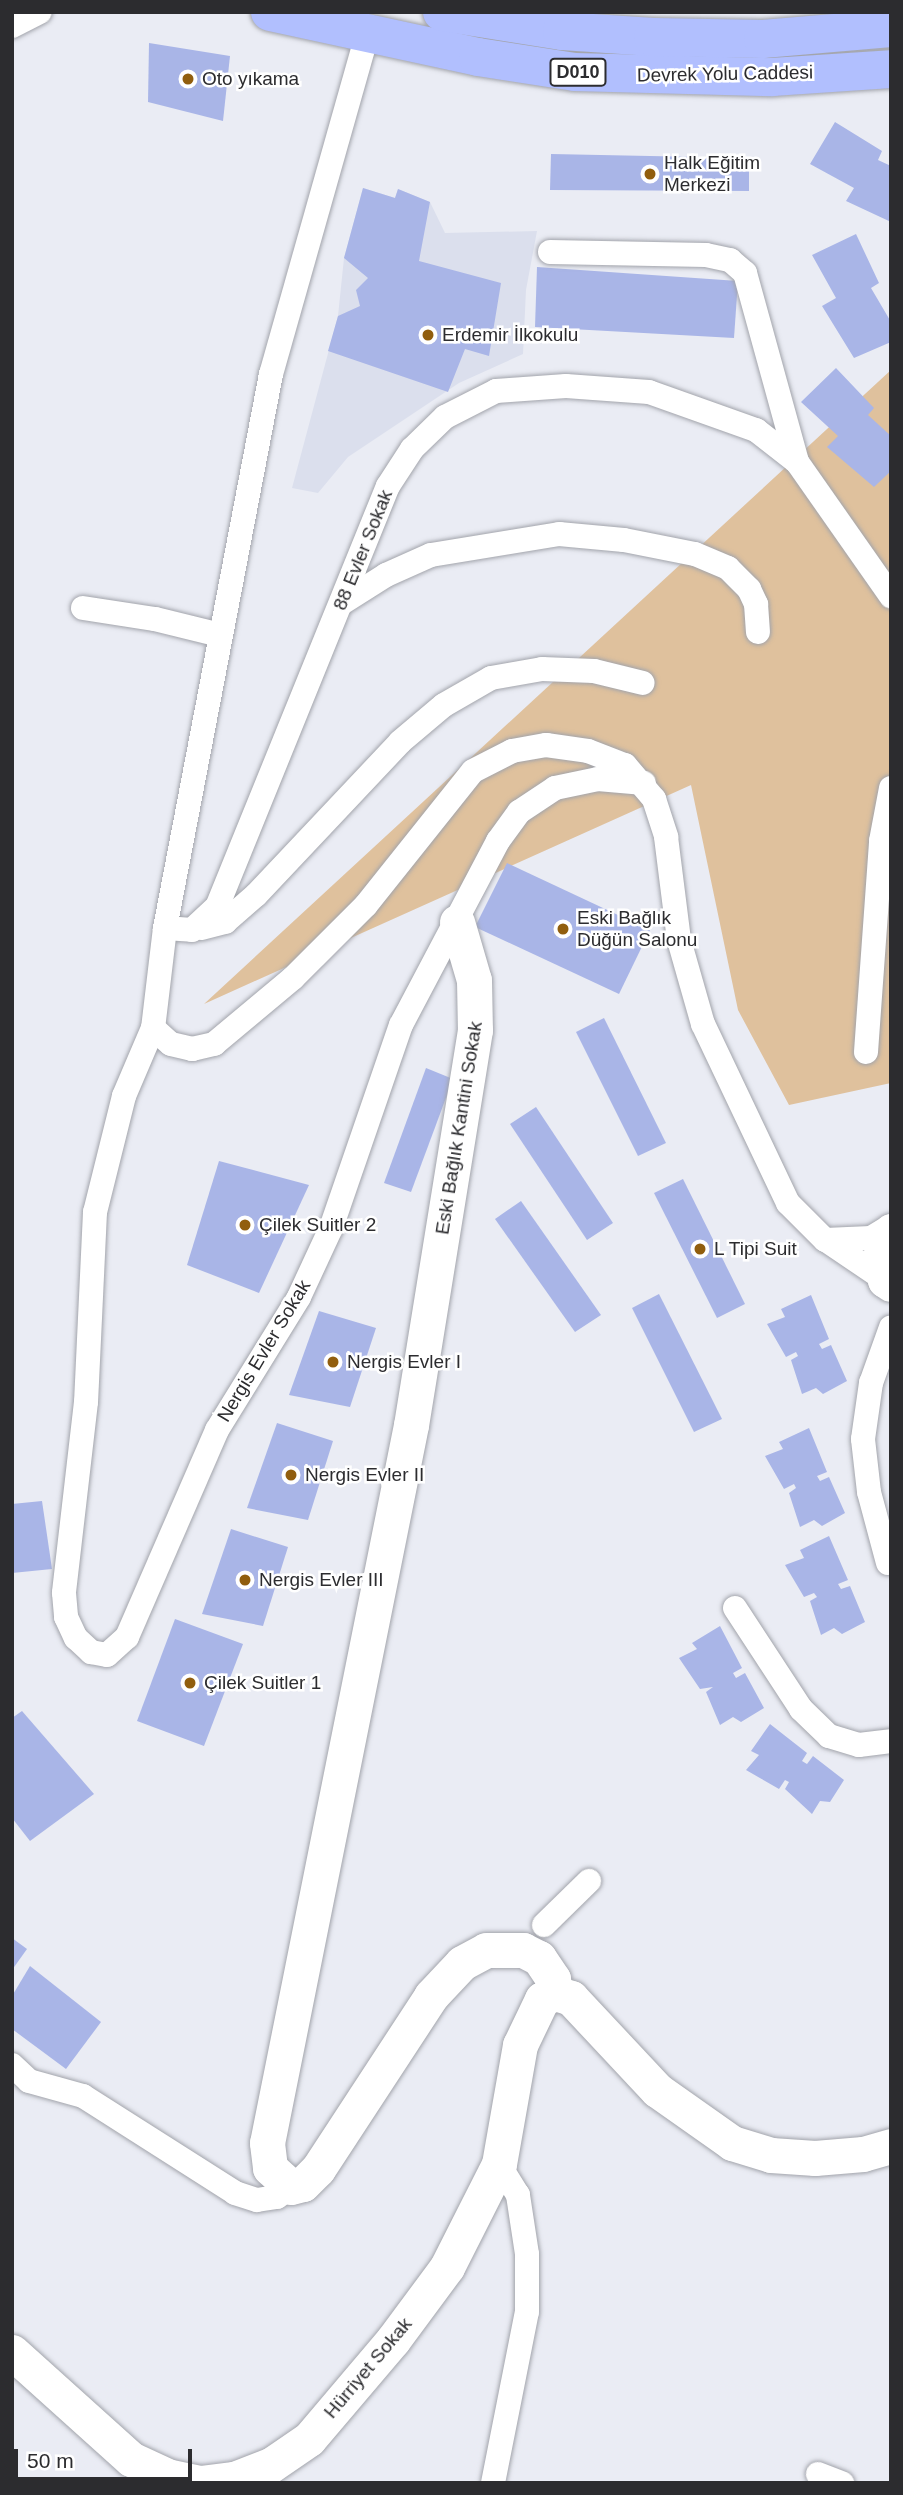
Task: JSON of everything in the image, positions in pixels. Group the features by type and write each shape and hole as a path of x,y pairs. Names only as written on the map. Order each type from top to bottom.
{"highway":[{"name":"Devrek Yolu Caddesi","path":"270,12 367,35 575,72 772,77 891,69"},
{"name":"Devrek Yolu Caddesi","path":"442,12 562,31 653,37 762,39 891,28"}],"street":[{"path":"12,26 40,12"},
{"path":"367,35 271,374 166,928 153,1028 171,1044 192,1049 214,1044 293,978 366,905 473,771 512,751 546,745 588,751 625,765 644,783 666,837 679,940 703,1024 788,1203 825,1240 888,1282"},
{"path":"550,252 706,255 730,260 745,273 797,462"},
{"name":"88 Evler Sokak","path":"191,930 217,907 388,486 412,449 445,417 496,391 566,386 649,392 757,430 797,462 891,596"},
{"path":"342,603 386,575 431,555 559,534 624,540 695,554 728,569 749,589 756,604 758,632"},
{"path":"83,608 155,618 220,635"},
{"path":"166,928 191,930 225,922 256,895 400,742 444,705 491,678 542,669 594,671 643,683"},
{"path":"457,922 498,841 519,812 555,788 598,779 644,783"},
{"path":"866,1052 881,841 891,788"},
{"name":"Eski Bağlık Kantini Sokak","path":"290,2187 270,2168 267,2143 404,1463 477,1006 457,922"},
{"name":"Nergis Evler Sokak","path":"153,1028 124,1096 95,1212 86,1402 64,1593 66,1617 76,1638 91,1652 107,1655 127,1637 217,1430 299,1297 331,1228 401,1025 435,954 457,922"},
{"path":"825,1240 871,1238 891,1228"},
{"path":"888,1282 879,1259 891,1228"},
{"path":"888,1563 869,1493 863,1439 871,1382 891,1327"},
{"path":"735,1608 801,1709 829,1736 859,1745 891,1741"},
{"path":"544,1925 589,1881"},
{"path":"12,2065 29,2081 83,2096 235,2193 257,2200 278,2197 290,2187 303,2183 335,2148 397,2046 461,1963 486,1950 523,1950 539,1958 563,1996 657,2090 732,2143 771,2155 815,2158 891,2146"},
{"name":"Hürriyet Sokak","path":"12,2352 131,2459 167,2476 200,2483 234,2479 259,2470 309,2439 393,2340 447,2267 499,2164 520,2045 542,1999 563,1996"},
{"path":"493,2483 527,2312 527,2254 518,2195 499,2164"},
{"path":"818,2474 842,2483"}],"shaded area":[{"name":"Erdemir İlkokulu","path":"363,188 395,198 398,189 430,202 445,233 537,231 526,290 523,354 459,383 348,457 318,493 292,488 338,316 344,258"},
{"path":"891,370 891,1083 789,1105 738,1010 691,785 204,1004"}],"building":[{"name":"Oto yıkama","path":"149,43 230,56 223,121 148,102"},
{"path":"835,122 882,151 878,160 891,166 891,222 846,201 854,188 810,164"},
{"name":"Halk Eğitim Merkezi","path":"551,154 749,158 749,191 550,190"},
{"path":"363,188 395,198 398,189 430,202 419,261 501,283 489,356 465,349 448,392 328,351 338,316 360,306 356,290 368,278 344,258"},
{"path":"856,234 879,283 871,288 891,322 891,342 854,358 822,306 836,298 812,255"},
{"path":"537,267 738,281 734,338 535,327"},
{"path":"836,368 874,408 868,415 891,436 891,471 874,487 827,447 838,436 801,402"},
{"name":"Eski Bağlık Düğün Salonu","path":"507,863 650,930 619,994 475,927"},
{"path":"604,1018 666,1143 638,1156 576,1032"},
{"path":"426,1068 453,1079 411,1192 384,1183"},
{"path":"536,1107 613,1223 587,1240 510,1124"},
{"name":"Çilek Suitler 2","path":"219,1161 309,1185 259,1293 187,1265"},
{"name":"L Tipi Suit","path":"683,1179 745,1304 717,1318 654,1193"},
{"path":"521,1201 601,1315 575,1332 495,1219"},
{"path":"659,1294 722,1419 694,1432 632,1308"},
{"path":"811,1295 829,1339 819,1344 822,1349 831,1345 847,1381 823,1394 816,1388 802,1394 791,1360 798,1356 796,1352 786,1357 767,1324 785,1317 781,1309"},
{"name":"Nergis Evler I","path":"319,1311 376,1328 350,1407 289,1395"},
{"name":"Nergis Evler II","path":"277,1423 333,1441 308,1520 247,1508"},
{"path":"809,1428 827,1472 817,1476 820,1481 829,1477 845,1513 822,1526 814,1520 800,1527 789,1493 796,1488 794,1484 784,1489 765,1456 783,1449 779,1442"},
{"path":"42,1501 52,1569 12,1573 12,1504"},
{"name":"Nergis Evler III","path":"231,1529 288,1547 263,1626 202,1614"},
{"path":"829,1536 848,1580 838,1584 841,1589 850,1586 865,1622 842,1634 834,1628 821,1635 810,1601 817,1597 814,1593 804,1597 785,1565 804,1558 800,1550"},
{"name":"Çilek Suitler 1","path":"175,1619 243,1644 204,1746 137,1721"},
{"path":"720,1626 742,1668 733,1673 736,1678 745,1673 764,1708 741,1722 733,1717 720,1725 706,1692 713,1687 700,1689 679,1658 697,1649 692,1643"},
{"path":"22,1711 94,1794 30,1841 12,1818 12,1718"},
{"path":"770,1724 807,1753 802,1761 807,1764 813,1756 844,1780 830,1802 820,1801 812,1814 785,1789 789,1782 785,1780 779,1789 746,1770 759,1755 751,1751"},
{"path":"12,1938 27,1949 12,1970"},
{"path":"30,1966 101,2022 66,2069 12,2029 12,1996"}],"place":[{"name":"Oto yıkama","path":"188,79"},
{"name":"Halk Eğitim Merkezi","path":"650,174"},
{"name":"Erdemir İlkokulu","path":"428,335"},
{"name":"Eski Bağlık Düğün Salonu","path":"563,929"},
{"name":"Çilek Suitler 2","path":"245,1225"},
{"name":"L Tipi Suit","path":"700,1249"},
{"name":"Nergis Evler I","path":"333,1362"},
{"name":"Nergis Evler II","path":"291,1475"},
{"name":"Nergis Evler III","path":"245,1580"},
{"name":"Çilek Suitler 1","path":"190,1683"}]}
